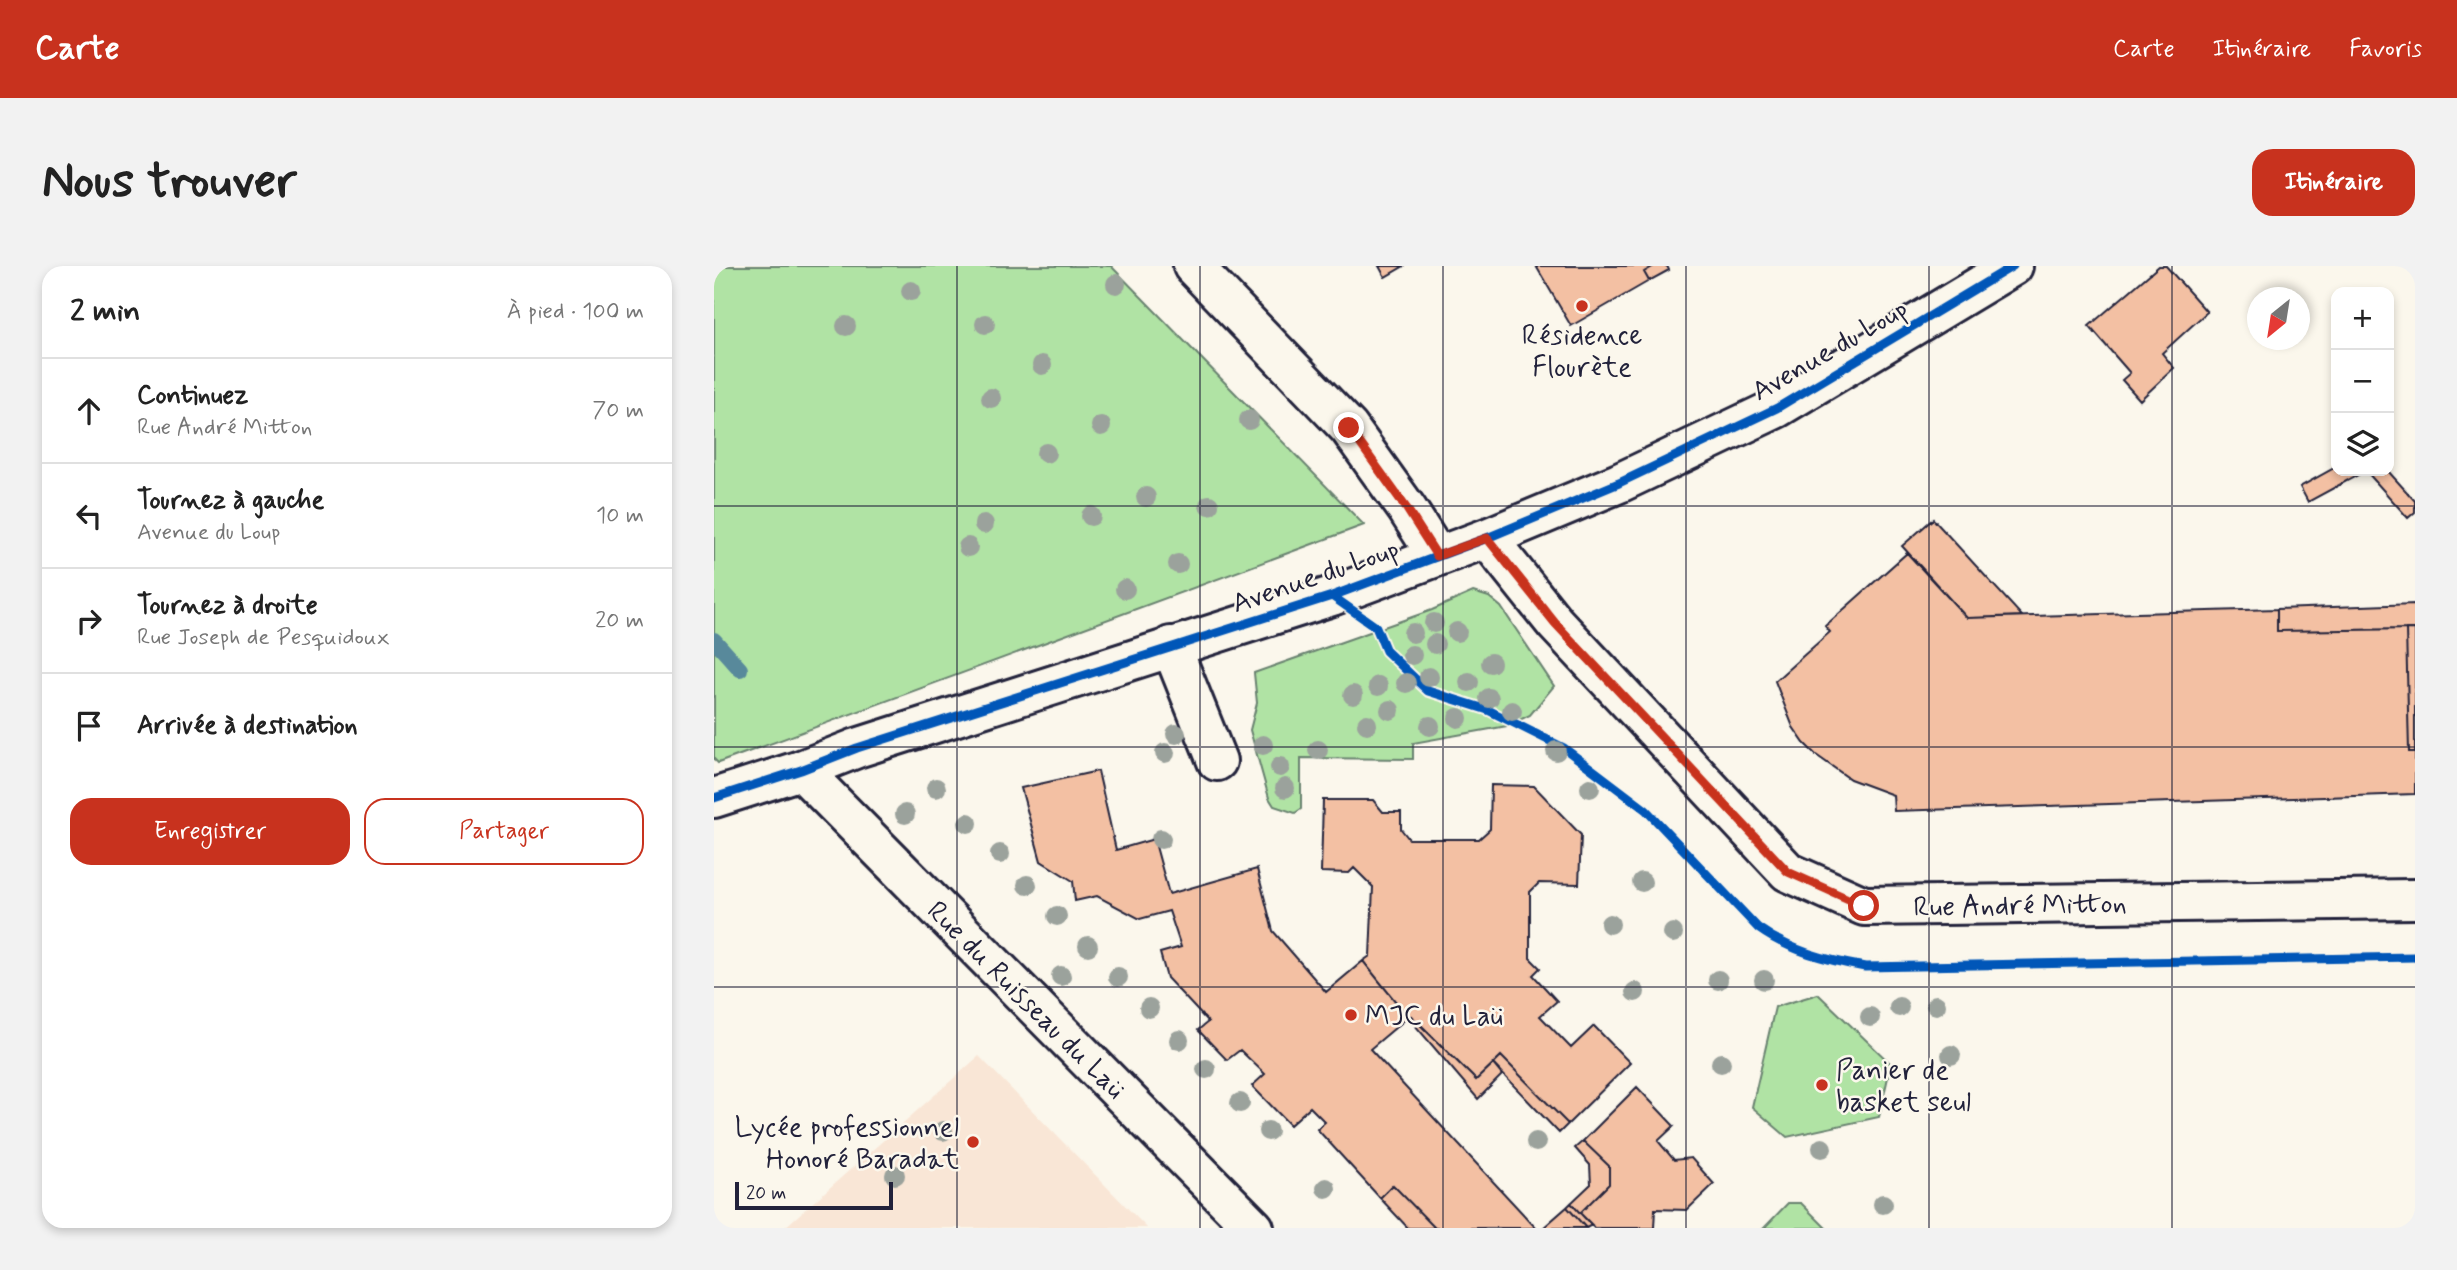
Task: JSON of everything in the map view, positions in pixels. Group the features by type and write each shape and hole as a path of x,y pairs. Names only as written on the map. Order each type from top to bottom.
{"street":[{"path":"1193,266 1349,428 1437,556"},
{"name":"Avenue du Loup","path":"714,798 801,770 857,748 1332,596 1487,538 1619,484 1777,408 2013,266"},
{"name":"Rue André Mitton","path":"1487,538 1555,623 1788,872 1864,906 2415,899"},
{"path":"1171,646 1217,761"},
{"name":"Rue du Ruisseau du Laü","path":"801,770 1254,1228"}],"shaded area":[{"name":"Lycée professionnel Honoré Baradat","path":"979,1056 1147,1228 784,1228"}],"green space":[{"path":"714,266 1111,266 1364,525 718,763 714,759"},
{"path":"1473,592 1489,597 1501,607 1554,686 1530,715 1507,726 1413,743 1413,759 1301,758 1301,809 1295,813 1274,806 1269,798 1250,730 1257,703 1254,673 1432,610"},
{"name":"Panier de basket seul","path":"1818,994 1891,1064 1879,1117 1787,1137 1752,1107 1775,1007"},
{"path":"1788,1203 1801,1203 1826,1228 1764,1228"}],"building":[{"path":"1379,266 1404,266 1385,277"},
{"name":"Résidence Flourète","path":"1536,266 1654,266 1644,272 1649,281 1571,326"},
{"path":"1654,266 1667,266 1669,270 1649,281 1644,272"},
{"path":"2159,266 2166,266 2207,312 2162,353 2174,368 2140,400 2122,380 2130,373 2089,326"},
{"path":"2331,470 2331,476 2356,476 2308,502 2300,487"},
{"path":"2370,476 2392,476 2415,501 2415,512 2408,518"},
{"path":"1933,519 2022,616 1967,618 1902,546"},
{"path":"1907,553 1967,618 2277,609 2277,631 2406,629 2409,752 2415,752 2415,794 1894,811 1893,795 1850,779 1804,743 1793,727 1775,681 1830,632 1825,626"},
{"path":"2415,604 2415,629 2277,631 2277,609"},
{"path":"2406,629 2415,629 2415,752 2409,752"},
{"path":"1098,771 1116,850 1154,839 1169,894 1257,869 1273,931 1326,992 1363,961 1408,1017 1370,1049 1536,1228 1435,1228 1393,1185 1380,1198 1317,1129 1325,1122 1310,1107 1290,1125 1252,1086 1265,1074 1240,1050 1227,1060 1198,1030 1208,1022 1167,978 1160,953 1181,947 1169,911 1140,919 1097,896 1075,901 1073,881 1041,861 1021,788"},
{"path":"1491,785 1534,786 1581,835 1579,884 1539,883 1530,892 1530,958 1540,968 1533,975 1557,1001 1540,1016 1571,1048 1594,1026 1630,1063 1568,1124 1501,1056 1476,1080 1423,1027 1411,1016 1408,1017 1363,961 1370,956 1373,887 1354,868 1349,873 1321,872 1323,800 1373,800 1383,812 1401,812 1401,829 1409,839 1479,839 1490,829"},
{"path":"1411,1016 1476,1080 1493,1064 1502,1075 1478,1099 1408,1017"},
{"path":"1501,1056 1568,1124 1559,1133 1493,1064"},
{"path":"1637,1087 1674,1126 1658,1141 1674,1160 1691,1158 1714,1184 1687,1210 1655,1209 1654,1228 1594,1228 1580,1213 1609,1184 1609,1166 1583,1141"},
{"path":"1583,1141 1609,1166 1609,1184 1580,1213 1571,1203 1591,1184 1590,1165 1575,1148"},
{"path":"1393,1185 1435,1228 1408,1228 1380,1198"},
{"path":"1571,1203 1592,1225 1586,1228 1567,1207"},
{"path":"1567,1207 1586,1228 1543,1228"}],"waterway":[{"path":"714,640 740,669"}],"cycle path":[{"path":"714,798 801,770 857,748 1332,596 1487,538 1619,483 1777,408 2013,266"},
{"path":"1332,596 1376,627 1386,651 1428,691 1488,710 1564,748 1646,810 1758,928 1809,954 1865,967 2415,957"}],"place":[{"name":"Résidence Flourète","path":"1582,306"},
{"name":"MJC du Laü","path":"1351,1015"},
{"name":"Panier de basket seul","path":"1822,1085"},
{"name":"Lycée professionnel Honoré Baradat","path":"973,1142"}],"route":[{"path":"1349,428 1437,556 1487,538 1555,623 1788,872 1864,906"}]}
